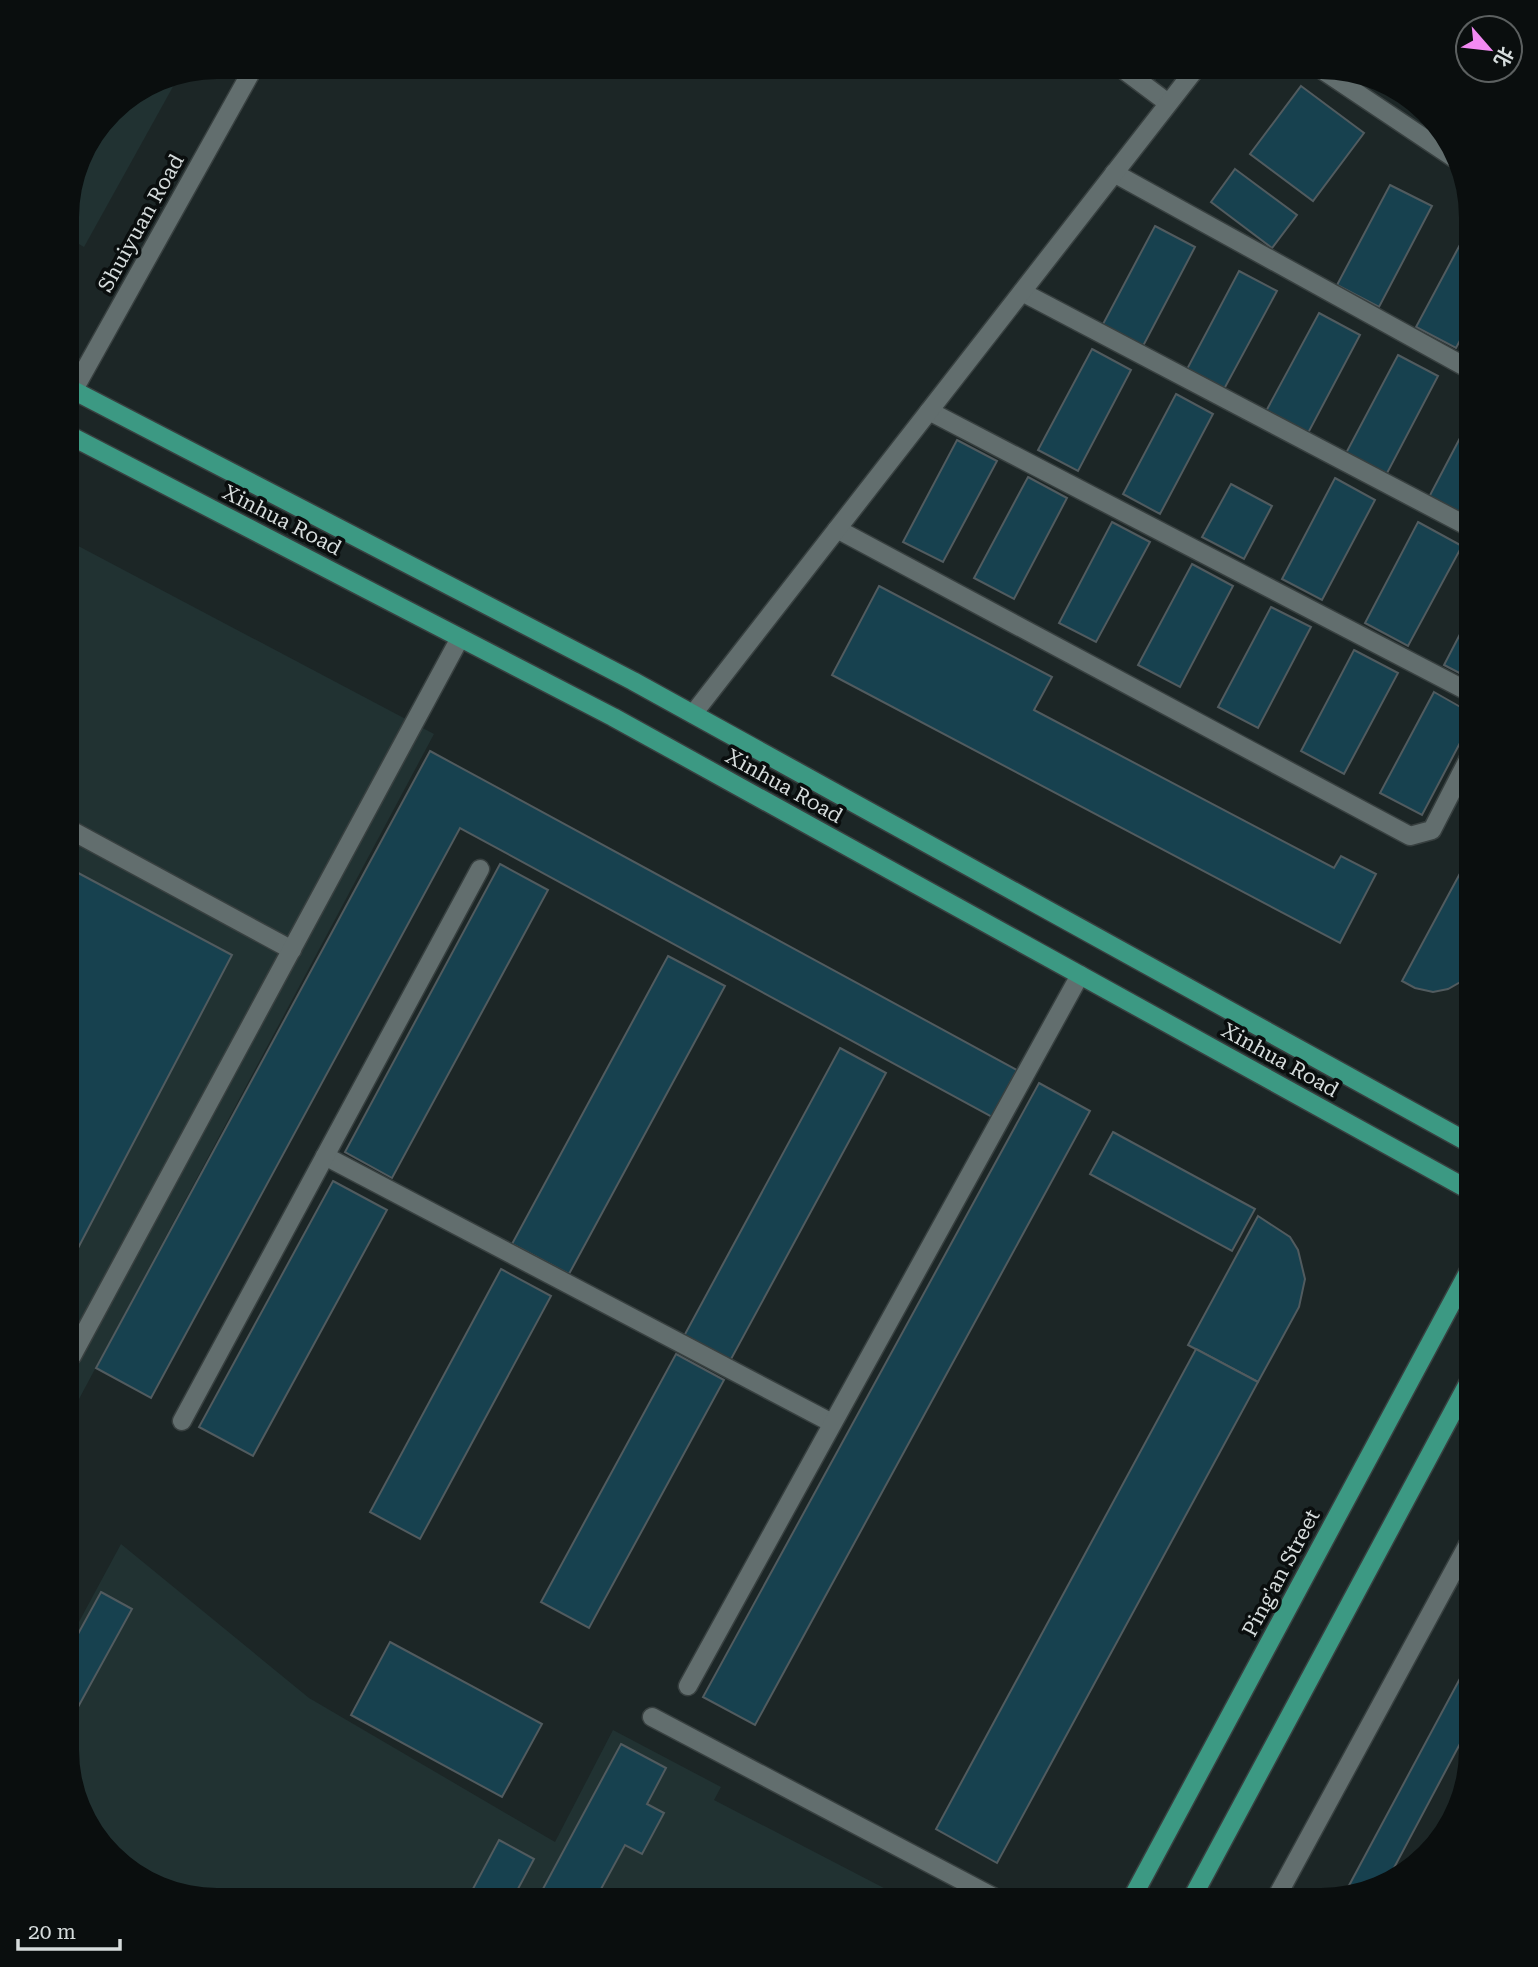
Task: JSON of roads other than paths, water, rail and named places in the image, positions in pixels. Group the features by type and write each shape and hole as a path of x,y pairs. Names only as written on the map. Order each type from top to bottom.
{"main road":[{"name":"Xinhua Road","path":"79,398 693,714 1459,1137"},
{"name":"Xinhua Road","path":"79,440 613,717 1459,1184"},
{"name":"Ping'an Street","path":"1137,1888 1459,1291"},
{"path":"1197,1888 1459,1402"}],"street":[{"name":"Shuiyuan Road","path":"79,375 247,79"},
{"path":"1136,79 1168,103"},
{"path":"693,714 1187,79"},
{"path":"1337,80 1441,150"},
{"path":"1114,173 1459,363"},
{"path":"1022,292 1459,521"},
{"path":"929,411 1459,686"},
{"path":"837,529 1410,836 1432,830 1459,779"},
{"path":"79,1343 460,638"},
{"path":"79,835 292,950"},
{"path":"183,1421 480,869"},
{"path":"688,1686 1080,975"},
{"path":"325,1156 832,1423"},
{"path":"1282,1888 1459,1563"},
{"path":"652,1717 976,1888"}]}
